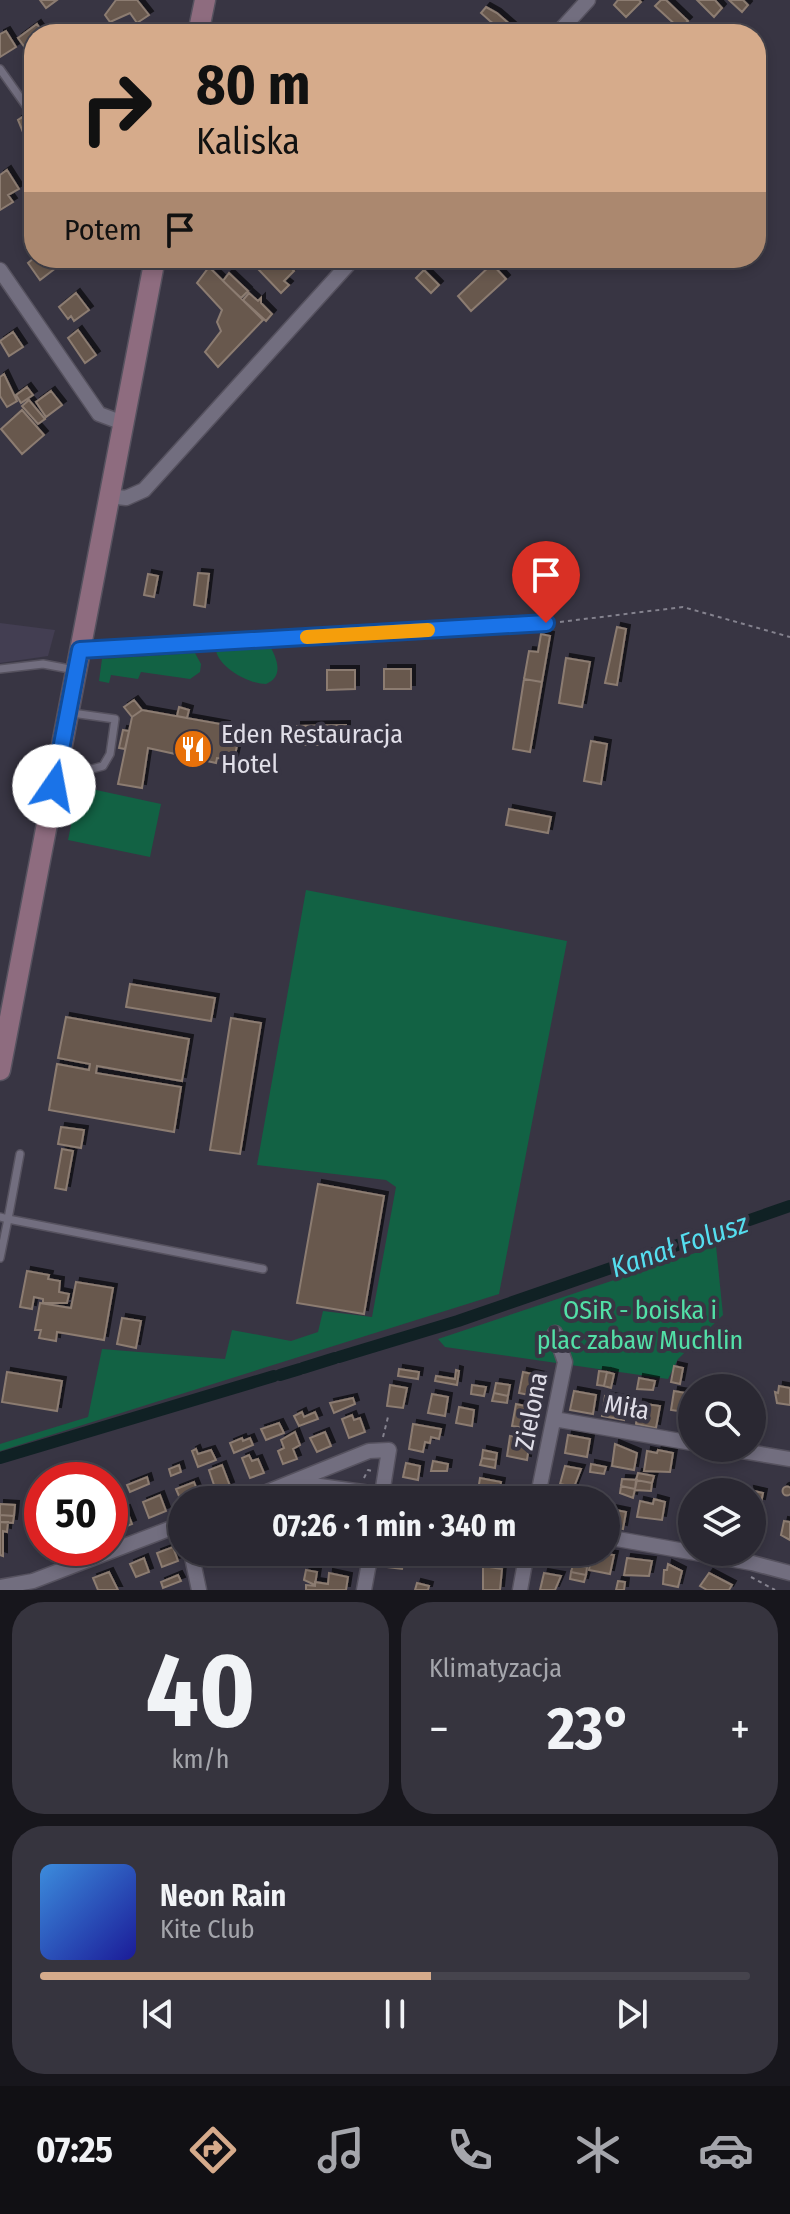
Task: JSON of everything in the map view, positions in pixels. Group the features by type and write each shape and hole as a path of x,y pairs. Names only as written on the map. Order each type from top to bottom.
{"main road":[{"path":"200,24 205,0"},
{"path":"0,1070 153,268"}],"street":[{"path":"566,24 588,0"},
{"path":"108,496 126,498 144,490 345,268"},
{"path":"0,270 99,414 123,423"},
{"path":"79,660 546,623"},
{"name":"Zielona","path":"540,1486 565,1362 555,1333"},
{"name":"Miła","path":"554,1419 678,1441"},
{"path":"285,1486 369,1451 389,1450 384,1486"},
{"path":"766,1455 790,1459"},
{"path":"293,1483 314,1486"},
{"path":"0,1587 33,1581 168,1529"},
{"path":"620,1540 790,1573"},
{"path":"196,1566 199,1590"},
{"path":"364,1590 368,1566"},
{"path":"520,1590 524,1566"}],"lane":[{"path":"0,69 24,103"},
{"path":"0,669 79,660"},
{"path":"59,766 92,769 103,766 110,754 115,719 69,713"},
{"path":"0,1258 4,1218 20,1154"},
{"path":"4,1218 263,1269"}],"path":[{"path":"546,623 683,607 790,637"}],"shaded area":[{"path":"0,623 55,630 48,656 0,663"}],"green space":[{"path":"271,648 277,673 266,684 236,674 223,663 216,651"},
{"path":"195,653 201,664 200,672 190,679 141,672 138,679 111,675 109,683 99,681 102,659"},
{"path":"81,775 89,777 87,788 161,804 150,857 68,840"},
{"path":"306,890 567,941 499,1294 0,1451 0,1444 88,1417 102,1349 225,1359 232,1330 291,1341 318,1332 323,1311 372,1317 396,1187 386,1180 257,1165"},
{"name":"OSiR - boiska i plac zabaw Muchlin","path":"716,1246 723,1315 678,1359 668,1379 445,1347 438,1339"}],"building":[{"path":"40,0 57,0 46,8"},
{"path":"116,0 137,0 149,15 137,23 130,13 110,22 105,15"},
{"path":"618,0 641,2 626,17 614,5"},
{"path":"666,0 688,21 675,24 655,6"},
{"path":"697,0 715,0 722,8 714,17"},
{"path":"729,0 743,0 748,5 742,12"},
{"path":"486,7 510,24 494,24 481,13"},
{"path":"6,31 16,47 0,57 0,34"},
{"path":"24,116 24,135 18,120"},
{"path":"7,170 19,189 8,195 13,202 0,210 0,175"},
{"path":"32,268 56,268 40,280"},
{"path":"210,268 263,320 218,367 205,352 221,331 217,322 222,310 197,283"},
{"path":"291,268 294,271 284,281 289,285 281,293 259,270"},
{"path":"488,268 496,268 506,279 471,311 458,296"},
{"path":"424,270 439,285 431,293 416,278"},
{"path":"229,273 248,291 241,298 223,281"},
{"path":"76,293 89,310 74,321 71,316 68,319 59,307"},
{"path":"249,293 258,301 261,298 261,303 272,314 266,321 243,300"},
{"path":"78,330 96,355 85,363 68,338"},
{"path":"13,332 23,347 9,356 0,341"},
{"path":"4,374 17,401 7,407 0,396 0,377"},
{"path":"27,387 33,395 21,403 16,395"},
{"path":"51,391 62,405 46,417 36,402"},
{"path":"29,400 45,419 38,424 22,406"},
{"path":"22,410 44,435 22,454 1,429"},
{"path":"198,573 209,574 205,607 194,605"},
{"path":"148,574 158,576 154,597 144,595"},
{"path":"617,627 626,629 617,685 605,683"},
{"path":"541,634 550,636 542,682 524,679 529,651 538,652"},
{"path":"566,658 590,662 582,707 559,703"},
{"path":"384,669 411,669 411,689 384,689"},
{"path":"327,670 355,670 355,689 327,690"},
{"path":"524,679 542,682 530,752 513,749"},
{"path":"134,700 142,710 132,717 124,707"},
{"path":"179,707 189,710 187,718 177,716"},
{"name":"Eden Restauracja Hotel","path":"142,710 226,725 225,733 239,736 234,760 217,758 216,763 148,748 142,788 118,784 132,717"},
{"path":"346,725 346,745 297,745 297,726"},
{"path":"123,730 129,731 125,749 119,748"},
{"path":"591,741 607,744 601,784 584,781"},
{"path":"509,809 551,817 548,833 506,825"},
{"path":"130,984 215,998 211,1021 126,1007"},
{"path":"66,1017 189,1039 182,1081 97,1066 96,1073 181,1087 174,1132 49,1110 57,1064 89,1070 90,1064 58,1058"},
{"path":"231,1018 261,1023 240,1154 210,1150"},
{"path":"61,1127 84,1130 81,1148 58,1144"},
{"path":"62,1149 73,1151 66,1190 55,1188"},
{"path":"318,1184 384,1196 364,1314 297,1303"},
{"path":"27,1271 49,1275 48,1279 60,1281 59,1292 69,1294 67,1303 43,1303 43,1299 34,1297 32,1309 20,1307"},
{"path":"76,1282 113,1288 104,1340 57,1332 56,1341 39,1338 41,1330 35,1330 40,1303 71,1308"},
{"path":"122,1318 141,1321 136,1348 117,1344"},
{"path":"674,1366 683,1368 682,1374 678,1374 678,1384 671,1382"},
{"path":"399,1369 419,1372 418,1379 398,1376"},
{"path":"456,1370 459,1371 457,1385 435,1381 436,1376 455,1379"},
{"path":"599,1371 607,1372 604,1386 597,1385"},
{"path":"7,1372 62,1381 57,1411 2,1402"},
{"path":"523,1372 542,1376 539,1397 519,1393"},
{"path":"607,1372 614,1374 611,1388 604,1386"},
{"path":"639,1378 655,1381 653,1390 637,1389"},
{"path":"496,1383 510,1385 508,1396 494,1393"},
{"path":"390,1385 407,1388 403,1408 387,1406"},
{"path":"472,1385 486,1387 484,1396 471,1394"},
{"path":"779,1386 790,1388 790,1405 777,1403 775,1392 778,1393"},
{"path":"574,1391 596,1395 593,1414 570,1410"},
{"path":"674,1391 678,1392 678,1411 671,1410"},
{"path":"494,1393 508,1396 507,1403 492,1401"},
{"path":"432,1394 448,1397 445,1416 428,1413"},
{"path":"605,1396 627,1400 624,1420 602,1416"},
{"path":"353,1398 355,1404 334,1413 330,1403"},
{"path":"639,1403 660,1406 656,1428 636,1424"},
{"path":"516,1404 535,1408 532,1429 512,1426"},
{"path":"459,1407 474,1410 472,1426 456,1423"},
{"path":"302,1412 304,1417 315,1412 318,1419 299,1426 294,1416"},
{"path":"352,1415 354,1420 360,1418 365,1432 349,1438 342,1419"},
{"path":"279,1423 284,1433 266,1440 261,1429"},
{"path":"413,1424 441,1429 439,1439 431,1437 430,1443 425,1442 423,1452 409,1449"},
{"path":"295,1432 300,1445 293,1449 297,1459 283,1464 278,1451 284,1448 281,1440"},
{"path":"325,1432 331,1446 317,1452 310,1438"},
{"path":"568,1435 590,1439 587,1457 565,1453"},
{"path":"510,1436 530,1439 527,1460 507,1456"},
{"path":"242,1438 243,1441 250,1438 253,1445 234,1453 230,1443"},
{"path":"615,1444 637,1453 634,1470 612,1466"},
{"path":"196,1449 198,1454 211,1450 216,1460 198,1467 192,1451"},
{"path":"483,1450 497,1453 496,1460 482,1458"},
{"path":"658,1450 673,1453 670,1472 644,1471 647,1451 657,1453"},
{"path":"249,1455 252,1461 258,1459 264,1473 250,1478 242,1458"},
{"path":"482,1458 496,1460 495,1468 480,1465"},
{"path":"433,1461 448,1464 447,1471 431,1471"},
{"path":"406,1463 420,1466 418,1480 403,1477"},
{"path":"591,1464 606,1467 604,1474 590,1472"},
{"path":"179,1465 181,1472 171,1476 169,1469"},
{"path":"222,1465 230,1486 214,1486 209,1470"},
{"path":"565,1466 581,1469 574,1486 560,1484"},
{"path":"638,1473 654,1476 652,1483 636,1480"},
{"path":"147,1477 149,1484 130,1492 128,1485"},
{"path":"480,1478 501,1482 500,1486 479,1486"},
{"path":"622,1479 637,1480 635,1489 621,1486"},
{"path":"636,1480 652,1483 651,1491 635,1490"},
{"path":"621,1486 635,1489 633,1498 620,1493"},
{"path":"787,1487 791,1491 787,1495 783,1491"},
{"path":"160,1495 166,1511 149,1518 143,1502"},
{"path":"654,1499 665,1502 662,1520 637,1517 640,1501 653,1504"},
{"path":"0,1504 15,1505 14,1516 0,1515"},
{"path":"620,1511 626,1512 623,1529 620,1528"},
{"path":"0,1515 14,1516 13,1523 0,1522"},
{"path":"784,1521 790,1522 790,1540 781,1535"},
{"path":"0,1522 8,1522 7,1532 3,1531 3,1556 0,1555"},
{"path":"168,1549 168,1565 162,1567 157,1553"},
{"path":"144,1558 149,1572 136,1577 130,1564"},
{"path":"627,1558 652,1561 649,1576 624,1575"},
{"path":"668,1564 682,1571 678,1587 663,1584 664,1570 667,1570"},
{"path":"483,1566 502,1569 500,1590 483,1590"},
{"path":"573,1566 587,1567 586,1575 571,1572"},
{"path":"590,1566 612,1566 610,1574 589,1570"},
{"path":"306,1570 317,1572 315,1585 304,1580"},
{"path":"109,1572 118,1590 98,1590 93,1578"},
{"path":"571,1572 586,1575 584,1582 570,1579"},
{"path":"329,1573 348,1577 346,1590 306,1590 306,1585 315,1586 315,1582 328,1584"},
{"path":"544,1573 561,1576 555,1590 540,1590"},
{"path":"709,1573 732,1585 729,1590 707,1590 700,1586"},
{"path":"178,1575 181,1581 163,1588 161,1582"},
{"path":"618,1581 625,1582 624,1590 616,1590"},
{"path":"417,1583 429,1586 428,1590 415,1590"}],"waterway":[{"name":"Kanał Folusz","path":"339,1357 458,1321 790,1206"},
{"name":"Kanał Folusz","path":"303,1368 335,1358"},
{"name":"Kanał Folusz","path":"280,1375 300,1369"},
{"name":"Kanał Folusz","path":"0,1458 274,1376"}],"slow traffic":[{"path":"307,637 428,630"}],"place":[{"name":"Eden Restauracja Hotel","path":"193,749"}],"route":[{"path":"54,786 80,650 546,623"}]}
